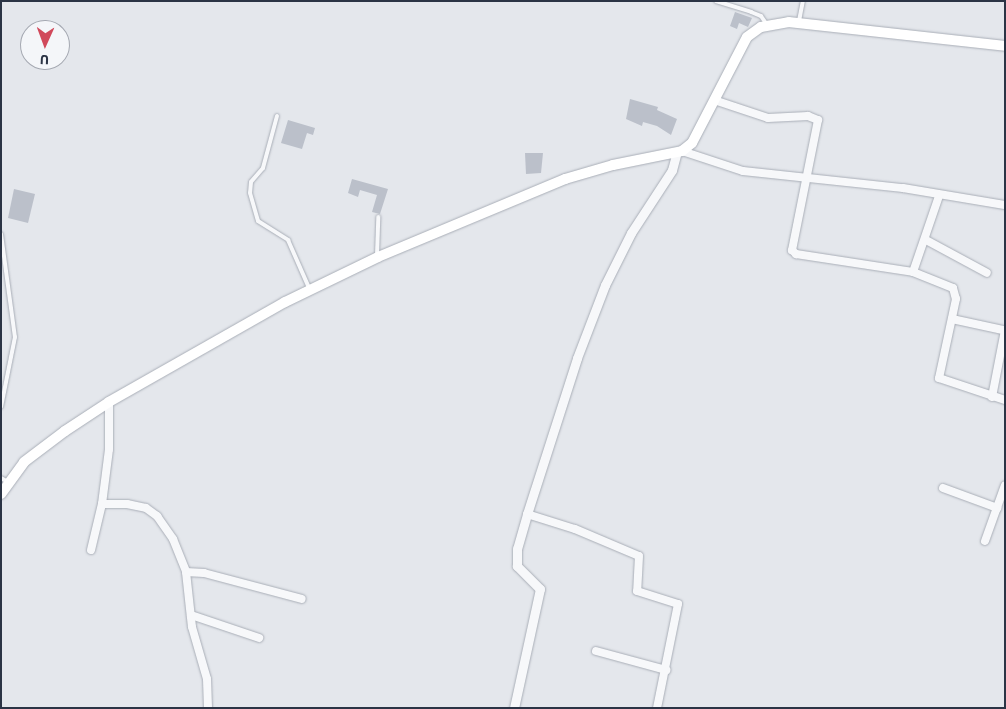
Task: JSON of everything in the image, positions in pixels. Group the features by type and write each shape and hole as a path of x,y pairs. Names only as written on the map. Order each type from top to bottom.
{"main road":[{"path":"1,494 4,480 31,454 92,413 310,290 378,257 565,179 613,165 679,153 692,143 746,37 767,24 798,23 1005,46"}],"street":[{"path":"714,100 768,118 808,116 818,120 808,178 792,250 912,272 956,291 939,378 1005,400"},
{"path":"514,708 540,589 517,566 517,550 527,514 577,358 605,285 631,233 672,170 679,153 743,171 903,188 940,196 1005,205"},
{"path":"912,272 926,240 940,196"},
{"path":"926,240 987,273"},
{"path":"952,319 1004,330 992,396"},
{"path":"91,550 102,504 109,449 109,402"},
{"path":"985,541 1005,485"},
{"path":"943,488 997,508"},
{"path":"102,504 141,506 157,516 173,539 186,572 194,639 207,679 208,708"},
{"path":"527,514 575,528 639,556 637,591 675,602 680,607 657,708"},
{"path":"186,572 204,573 302,598"},
{"path":"191,615 259,638"},
{"path":"596,651 666,670"}],"lane":[{"path":"716,1 761,16 767,24"},
{"path":"798,23 803,1"},
{"path":"277,116 263,168 252,182 250,193 258,221 288,240 310,290"},
{"path":"378,218 378,257"},
{"path":"1,234 15,337 1,406"}],"building":[{"path":"735,12 752,18 748,27 739,23 737,29 730,26"},
{"path":"630,99 658,107 657,110 677,119 671,135 657,126 643,122 642,126 626,119"},
{"path":"288,120 315,128 313,135 307,133 302,149 281,143"},
{"path":"525,153 543,153 541,173 526,174"},
{"path":"352,179 388,189 380,214 372,212 377,195 360,190 358,197 348,193"},
{"path":"14,189 35,194 28,223 8,218"}]}
